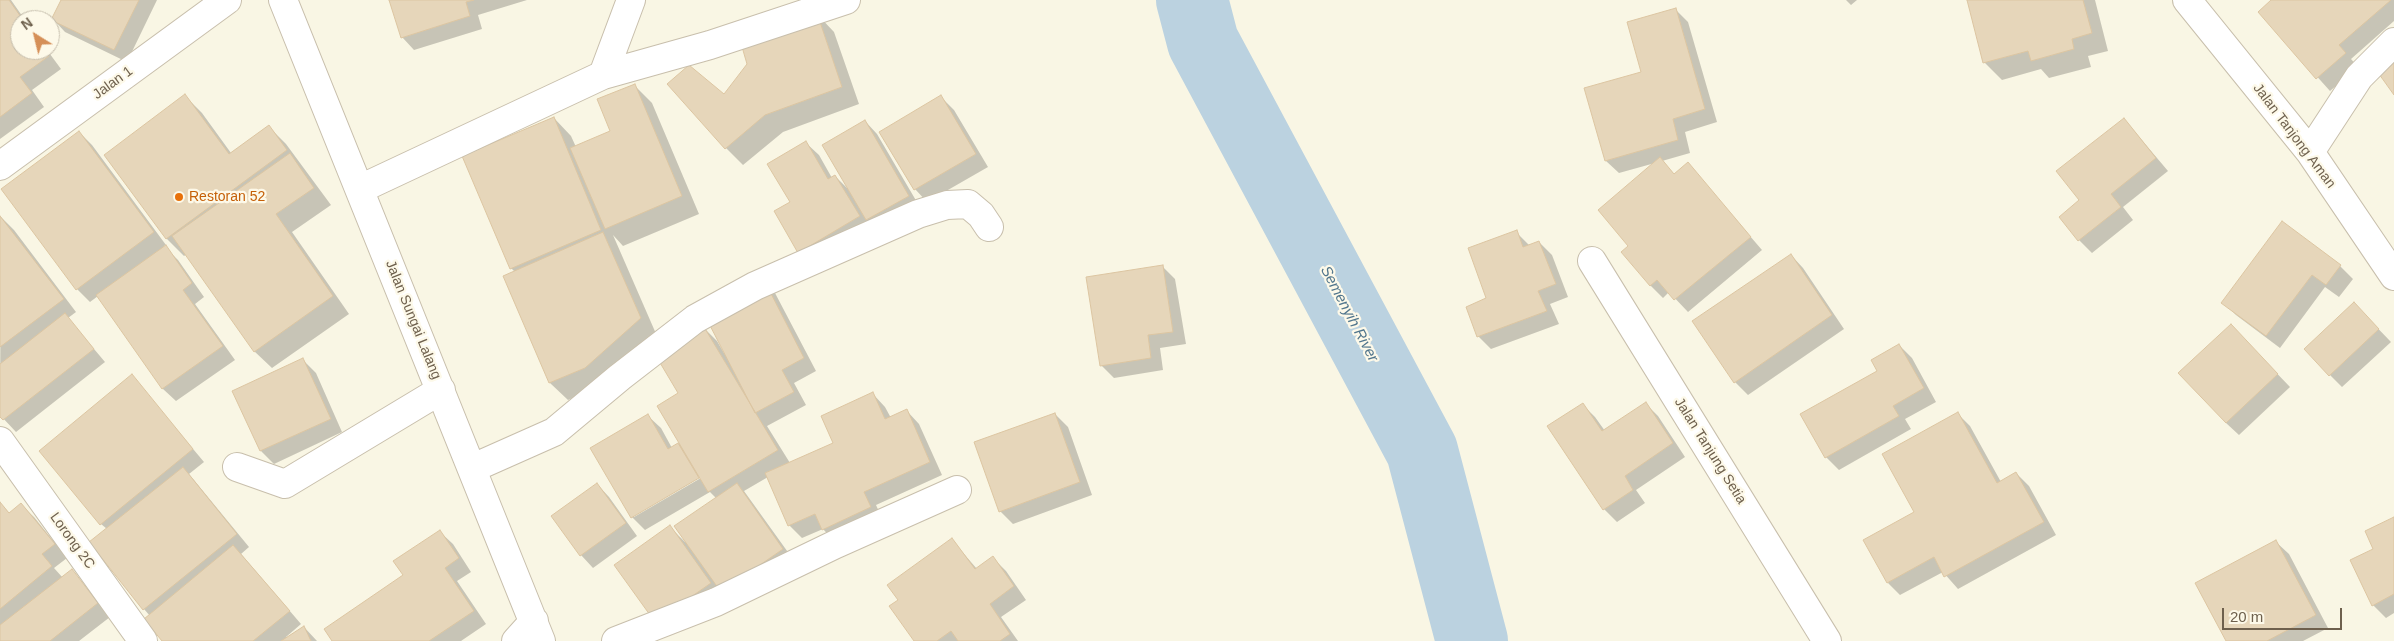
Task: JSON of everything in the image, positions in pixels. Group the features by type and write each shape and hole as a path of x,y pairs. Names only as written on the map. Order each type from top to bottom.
{"street":[{"name":"Jalan 1","path":"0,166 227,0"},
{"name":"Jalan Sungai Lalang","path":"284,0 472,468 530,634"},
{"path":"603,75 631,0"},
{"path":"360,189 603,75 710,45 846,0"},
{"name":"Jalan Tanjong Aman","path":"2187,0 2310,152 2394,276"},
{"path":"2310,152 2359,77 2394,42"},
{"path":"472,468 554,432 620,377 695,319 755,286 918,214 947,205 968,204 981,215 989,227"},
{"name":"Jalan Tanjung Setia","path":"1592,262 1827,641"},
{"path":"237,467 285,484 441,390"},
{"name":"Lorong 2C","path":"0,441 143,641"},
{"path":"616,641 716,602 836,544 957,490"}],"building":[{"path":"0,0 9,0 16,10 10,10 10,60 43,60 20,77 32,93 0,117"},
{"path":"61,0 139,0 114,50 60,24 60,10 56,10"},
{"path":"389,0 474,0 466,2 470,16 401,38"},
{"path":"1967,0 2083,0 2092,33 2072,39 2074,49 2031,61 2028,51 1983,63"},
{"path":"2271,0 2391,0 2339,45 2346,53 2316,79 2258,12"},
{"path":"1676,8 1705,109 1673,119 1678,140 1605,161 1584,88 1641,72 1627,22"},
{"path":"817,13 842,87 765,115 725,149 667,84 689,65 724,94 747,64 740,40"},
{"path":"2394,52 2394,95 2374,67"},
{"path":"635,84 682,196 605,229 570,148 610,131 597,99"},
{"name":"Restoran 52","path":"185,94 229,154 269,125 287,150 166,239 104,155"},
{"path":"941,95 976,154 914,190 879,132"},
{"path":"554,117 601,230 510,269 462,156"},
{"path":"2124,118 2156,158 2111,194 2121,207 2078,241 2059,217 2079,200 2056,171"},
{"path":"865,120 909,196 866,220 822,145"},
{"path":"79,131 154,232 76,290 1,189"},
{"path":"806,141 828,179 835,175 860,216 798,253 774,211 790,202 767,164"},
{"path":"290,153 314,188 276,214 333,296 254,352 172,236"},
{"path":"1660,157 1674,174 1688,162 1751,237 1674,300 1657,280 1650,286 1621,252 1628,246 1598,210"},
{"path":"0,216 64,299 0,347"},
{"path":"2282,221 2341,265 2326,285 2312,275 2266,336 2221,303"},
{"path":"1517,230 1523,247 1539,241 1556,284 1538,291 1547,311 1477,337 1466,307 1486,298 1468,248"},
{"path":"603,232 641,318 585,368 549,383 503,276"},
{"path":"166,245 192,283 183,290 223,346 162,389 96,295"},
{"path":"1791,254 1832,315 1734,383 1692,321"},
{"path":"1163,265 1173,332 1148,335 1151,358 1100,366 1086,277"},
{"path":"763,278 804,358 782,370 794,392 755,413 702,310"},
{"path":"2354,302 2379,329 2329,376 2304,349"},
{"path":"65,313 94,349 3,420 0,417 0,364"},
{"path":"2231,324 2278,374 2226,423 2178,373"},
{"path":"704,327 778,450 708,492 657,406 678,393 656,356"},
{"path":"1899,344 1924,388 1893,406 1899,416 1825,458 1800,414 1877,371 1871,360"},
{"path":"303,358 331,419 260,451 232,391"},
{"path":"132,374 193,449 100,525 39,451"},
{"path":"873,392 885,419 907,409 930,462 864,492 871,507 822,530 815,514 788,526 765,473 833,443 821,416"},
{"path":"1646,402 1673,443 1625,476 1633,490 1603,510 1547,426 1583,403 1602,431"},
{"path":"1958,412 1997,483 2016,472 2044,522 1944,577 1934,557 1887,583 1863,540 1914,512 1882,454"},
{"path":"1055,413 1080,482 999,512 974,442"},
{"path":"648,414 668,449 678,443 699,478 631,518 590,448"},
{"path":"183,467 237,534 143,610 89,542"},
{"path":"597,483 626,523 580,556 551,516"},
{"path":"737,483 783,549 721,592 674,526"},
{"path":"0,502 9,513 21,503 55,544 42,554 52,566 0,609"},
{"path":"2394,517 2394,594 2372,606 2350,560 2373,549 2365,531"},
{"path":"670,525 711,583 655,622 614,565"},
{"path":"440,530 459,558 445,568 474,611 429,641 332,641 324,629 403,575 393,561"},
{"path":"952,538 975,569 993,556 1014,586 990,604 1010,634 1000,641 958,641 951,631 937,641 914,641 889,606 898,600 887,585"},
{"path":"2276,540 2316,615 2267,641 2226,641 2195,583"},
{"path":"233,545 290,611 253,641 162,641 144,619"},
{"path":"72,569 98,603 50,641 0,641 0,625"},
{"path":"304,626 311,641 281,641"}],"waterway":[{"name":"Semenyih River","path":"1192,0 1203,42 1422,451 1472,641"}],"place":[{"name":"Restoran 52","path":"179,197"}]}
